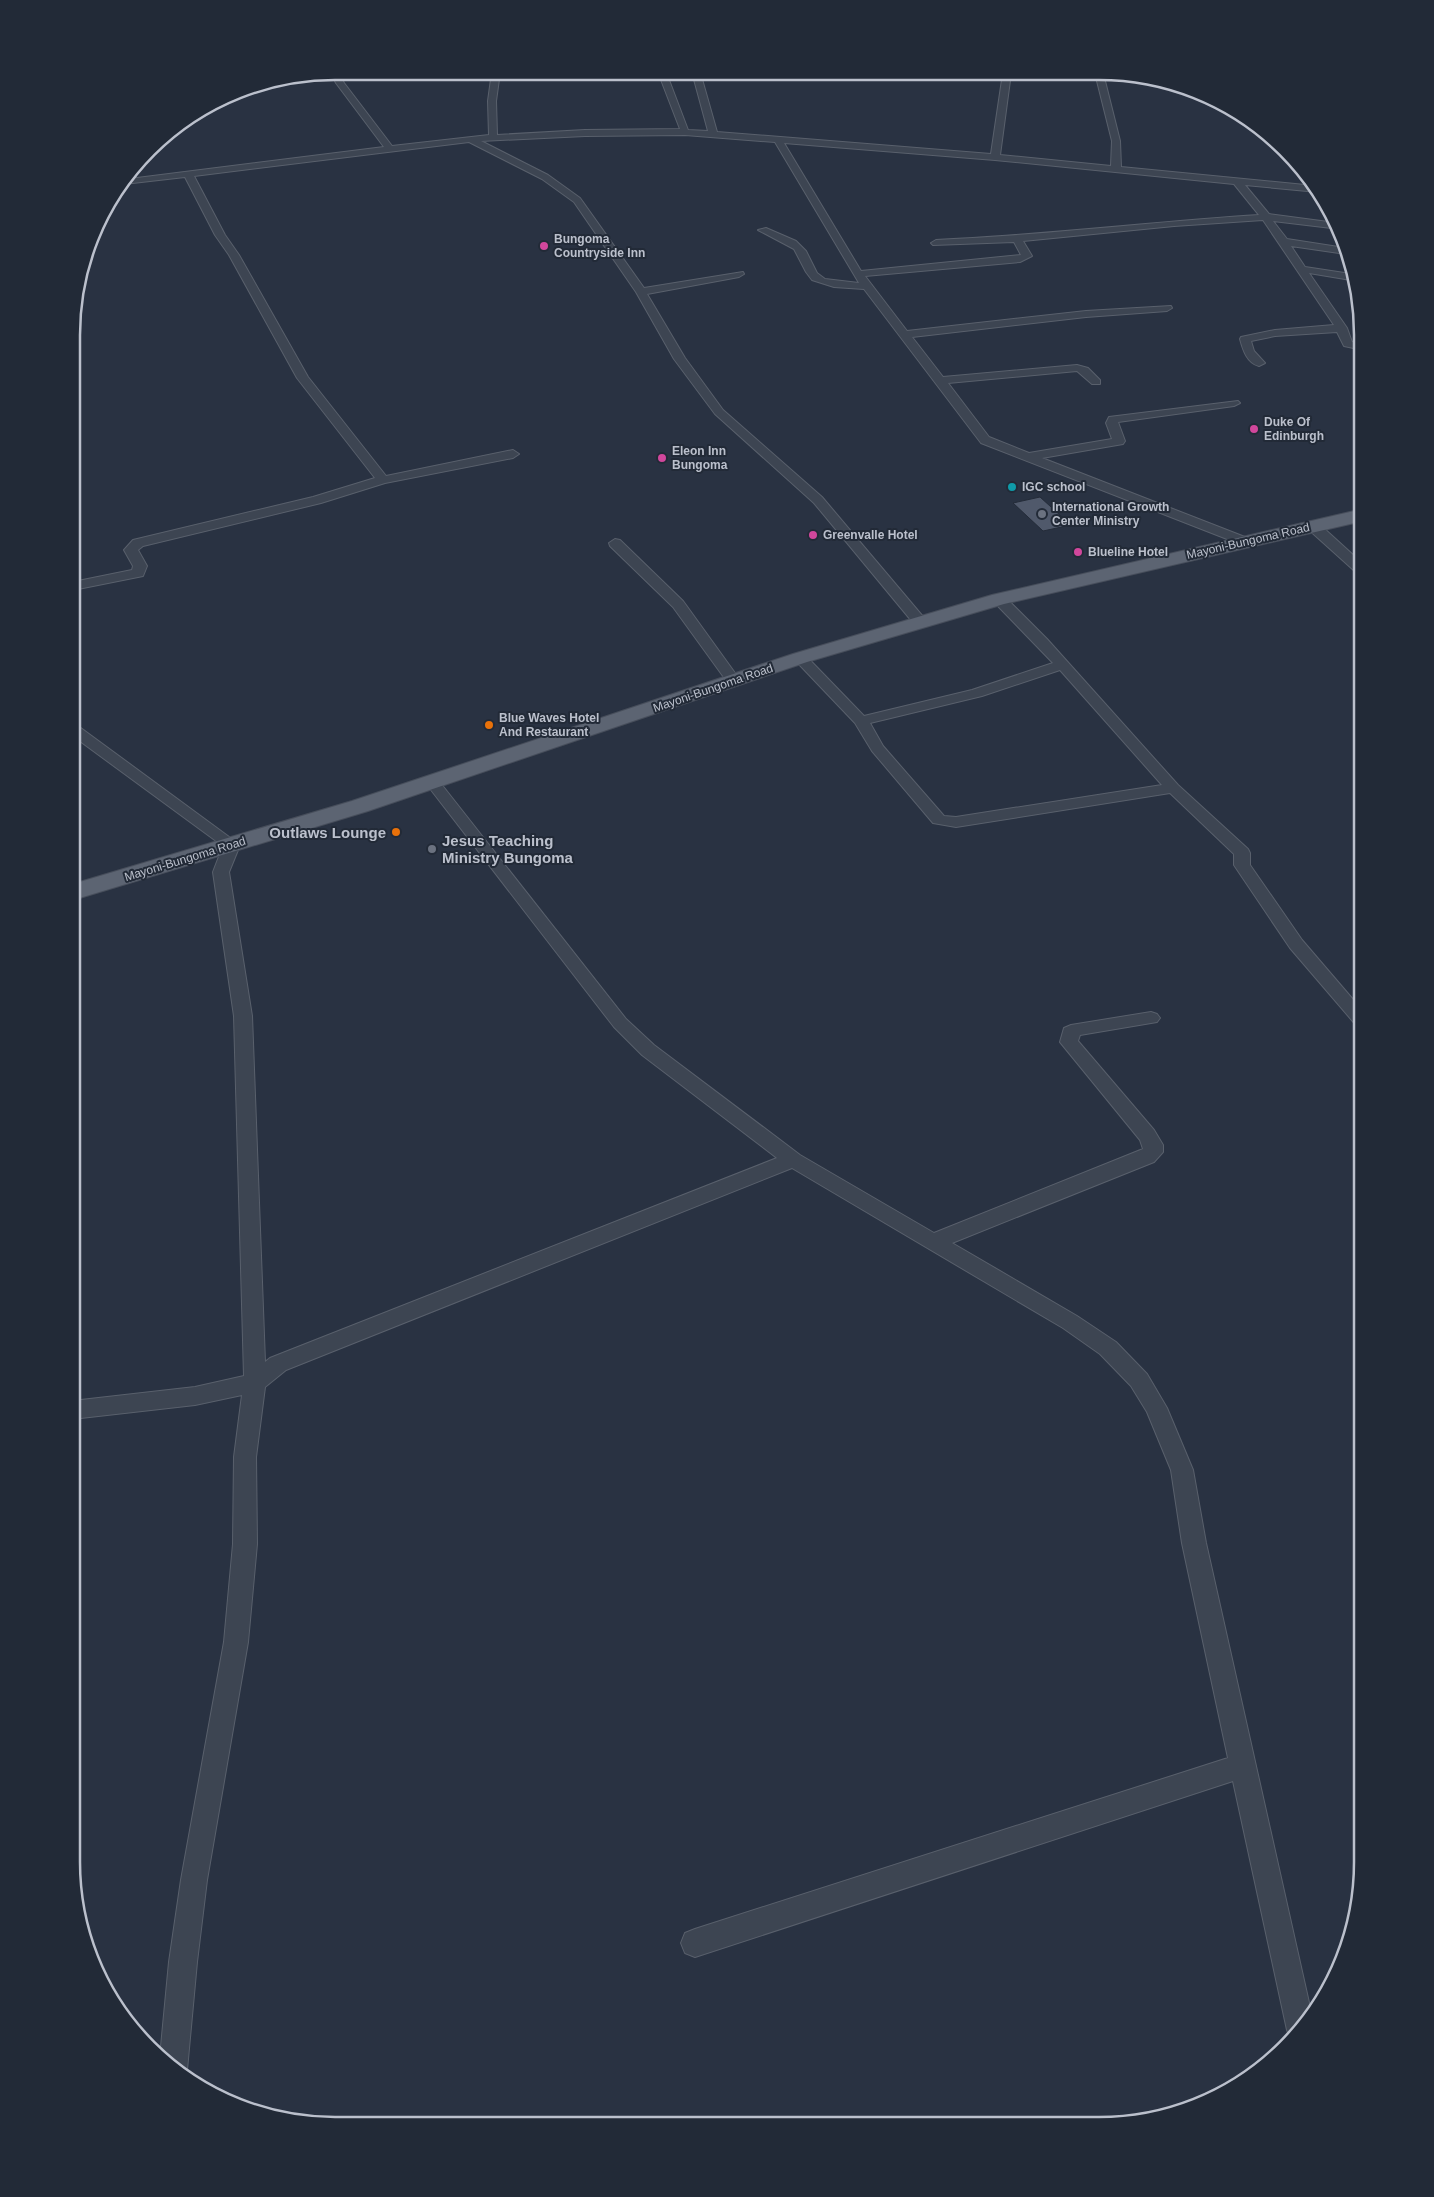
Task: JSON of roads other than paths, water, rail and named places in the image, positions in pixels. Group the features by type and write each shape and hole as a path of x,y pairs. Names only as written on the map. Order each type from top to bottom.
{"main road":[{"name":"Mayoni-Bungoma Road","path":"80,890 433,782 733,680 920,622 999,599 1354,517"}],"street":[{"path":"338,80 390,149"},
{"path":"493,138 492,101 495,80"},
{"path":"665,80 685,132"},
{"path":"698,80 713,133"},
{"path":"995,157 1006,80"},
{"path":"1101,80 1116,141 1116,169"},
{"path":"132,181 471,139 585,133 685,132 995,157 1307,188"},
{"path":"777,138 866,286 985,440 1024,457 1245,542"},
{"path":"471,139 545,177 577,200 642,292 680,359 719,412 818,500 920,622"},
{"path":"188,174 220,235 234,255 303,378 382,480"},
{"path":"1236,180 1268,216 1301,270 1342,328 1348,344 1354,345"},
{"path":"936,243 1017,238 1268,216 1329,225"},
{"path":"762,230 783,238 800,251 813,277 837,284 866,286"},
{"path":"858,274 1020,259 1027,256 1017,238"},
{"path":"1285,242 1339,250"},
{"path":"1301,270 1347,276"},
{"path":"642,292 739,274"},
{"path":"903,335 1086,314 1168,308"},
{"path":"1259,363 1249,352 1245,339 1274,333 1342,328"},
{"path":"938,381 1077,368 1084,370 1096,382"},
{"path":"1024,457 1119,441 1112,421 1116,419 1234,403"},
{"path":"80,584 138,572 140,566 131,550 138,543 317,500 382,480 513,454"},
{"path":"1313,526 1354,563"},
{"path":"615,543 678,604 733,680"},
{"path":"999,599 1062,665 1173,788 1242,853 1242,865 1296,944 1354,1012"},
{"path":"800,658 861,722 877,748 933,815 946,822 1173,788"},
{"path":"861,722 977,694 1062,665"},
{"path":"80,735 232,845 221,872 243,1016 255,1383 245,1456 245,1544 236,1642 182,1962 174,2059"},
{"path":"433,782 513,888 620,1023 648,1050 793,1160 1070,1322 1108,1348 1139,1380 1156,1408 1182,1470 1194,1543 1299,2020"},
{"path":"933,1242 1147,1157 1153,1152 1153,1145 1147,1135 1069,1042 1068,1037 1070,1032 1077,1029 1151,1018"},
{"path":"80,1409 195,1396 255,1383 278,1364 793,1160"},
{"path":"695,1943 1242,1766"}],"place":[{"name":"Bungoma Countryside Inn","path":"544,246"},
{"name":"Duke Of Edinburgh","path":"1254,429"},
{"name":"Eleon Inn Bungoma","path":"662,458"},
{"name":"IGC school","path":"1012,487"},
{"name":"International Growth Center Ministry","path":"1042,514"},
{"name":"Greenvalle Hotel","path":"813,535"},
{"name":"Blueline Hotel","path":"1078,552"},
{"name":"Blue Waves Hotel And Restaurant","path":"489,725"},
{"name":"Outlaws Lounge","path":"396,832"},
{"name":"Jesus Teaching Ministry Bungoma","path":"432,849"}]}
